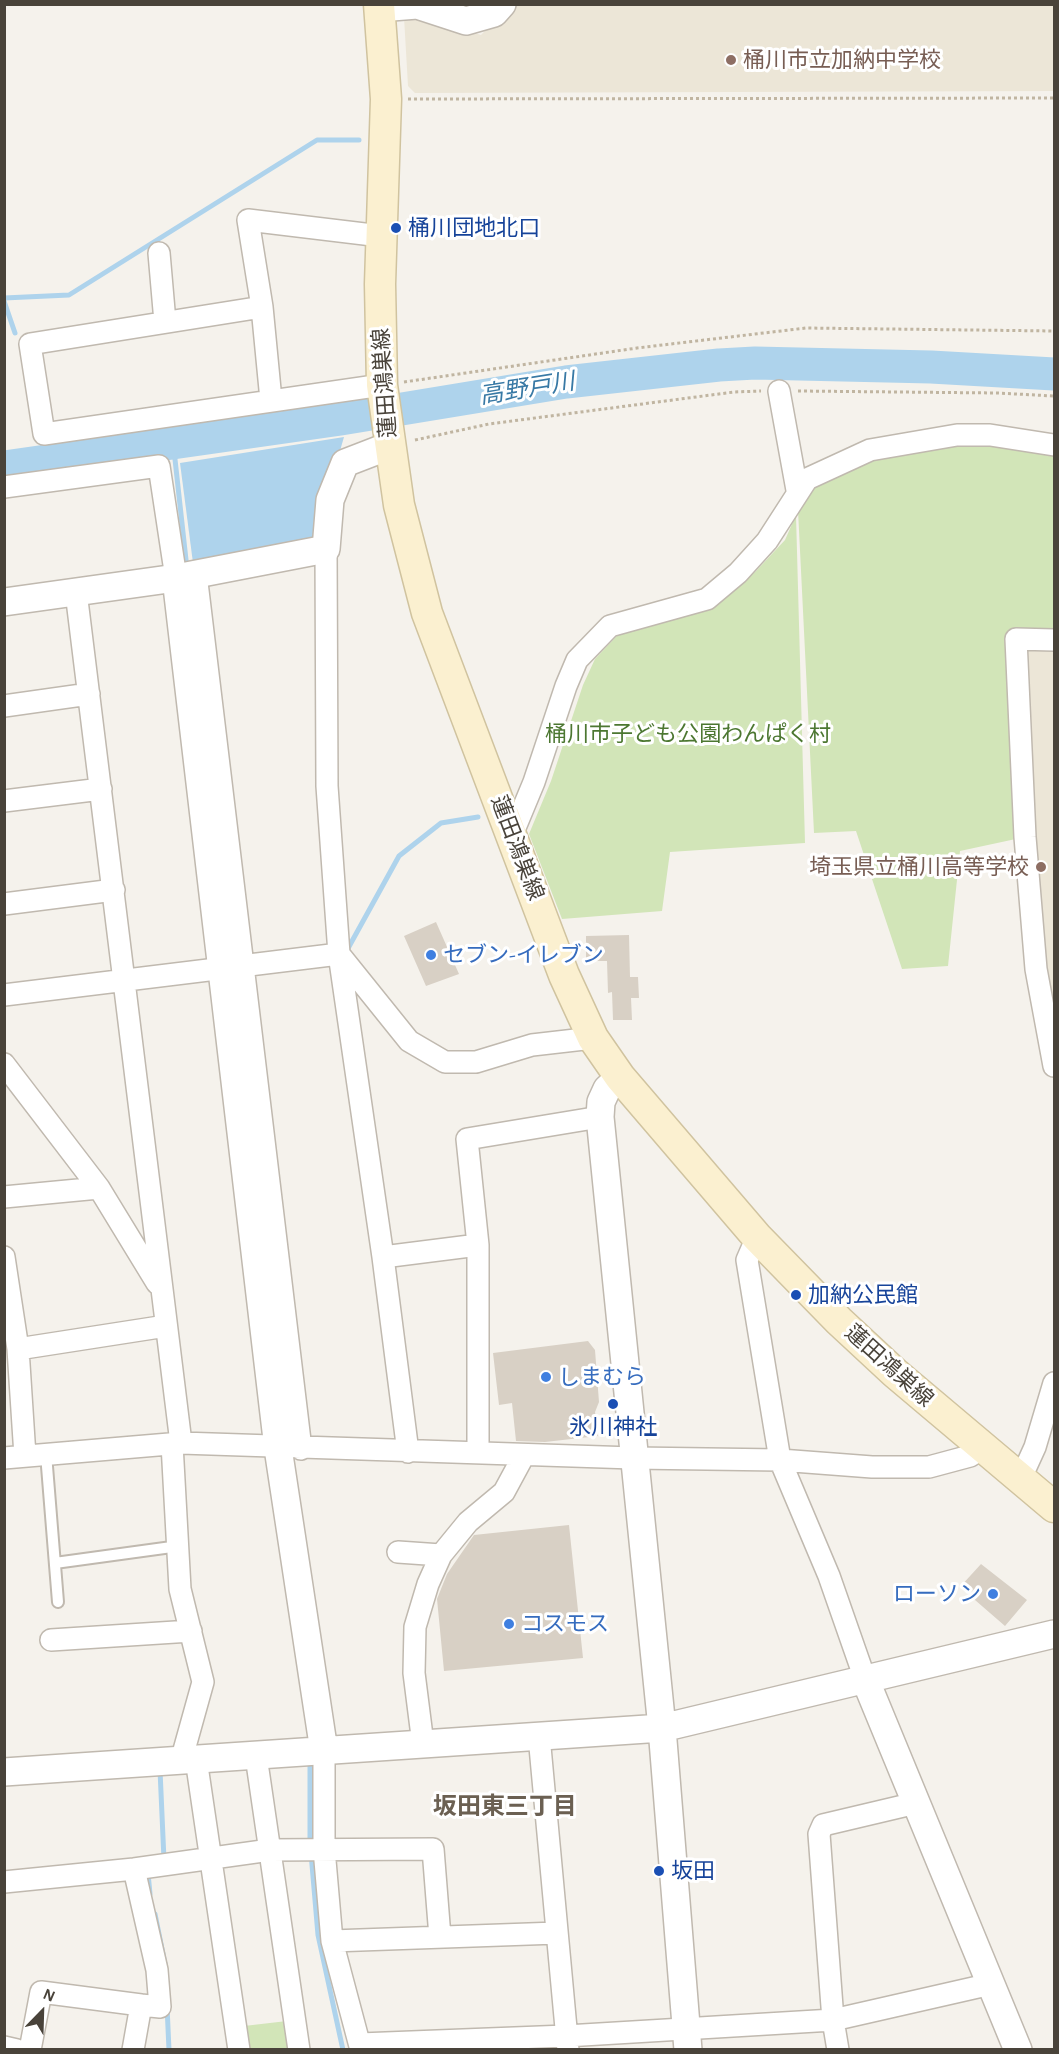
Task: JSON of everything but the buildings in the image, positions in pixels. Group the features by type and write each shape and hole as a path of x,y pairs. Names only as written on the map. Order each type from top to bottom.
{"main road":[{"name":"蓮田鴻巣線","path":"379,6 386,99 381,236 382,385 399,505 428,613 564,975 593,1038 620,1077 758,1237 839,1321 983,1448 1054,1507"}],"street":[{"path":"379,6 417,5 466,21 494,13 502,4"},
{"path":"271,400 261,307 248,220 381,236"},
{"path":"159,253 165,322"},
{"path":"261,307 30,344 44,434 382,385"},
{"path":"779,391 797,490"},
{"path":"512,835 534,782 577,660 610,626 707,599 738,573 767,541 797,490 807,479 870,450 957,435 990,435 1054,445"},
{"path":"389,446 345,463 330,500 326,549 327,786 339,954 384,1257 408,1452"},
{"path":"4,487 159,466 186,576 234,967 324,1751 324,1849 332,1941 360,2047 687,2039 833,2020 991,1984"},
{"path":"4,602 186,576 326,549"},
{"path":"76,592 126,980 166,1326 176,1444 180,1589 203,1682 189,1760 213,1859 239,2049"},
{"path":"1054,640 1016,639 1025,837 1036,969 1054,1066"},
{"path":"4,706 89,694"},
{"path":"4,801 101,789"},
{"path":"4,904 114,890"},
{"path":"4,995 339,954"},
{"path":"339,954 409,1041 445,1062 476,1062 532,1046 593,1038"},
{"path":"5,1067 99,1188 161,1289"},
{"path":"620,1077 607,1089 600,1102 600,1117 662,1728 687,2039"},
{"path":"478,1453 478,1245 467,1139 600,1117"},
{"path":"4,1197 99,1188"},
{"path":"758,1237 747,1260 780,1460 829,1576 865,1680 1018,2049"},
{"path":"384,1257 478,1245"},
{"path":"4,1257 18,1349 14,1457 176,1444 633,1458 780,1460 872,1467 929,1467 970,1456 983,1448"},
{"path":"18,1349 166,1326"},
{"path":"1020,1480 1035,1447 1054,1383"},
{"path":"423,1744 414,1673 415,1627 428,1584 441,1555 468,1522 504,1492 524,1455"},
{"path":"398,1552 441,1555"},
{"path":"51,1640 191,1631"},
{"path":"4,1772 662,1728 1054,1634"},
{"path":"539,1737 567,2043"},
{"path":"256,1756 299,2049"},
{"path":"838,2049 833,2020 819,1834 823,1825 916,1803"},
{"path":"4,1882 134,1869 270,1850 433,1849 440,1937"},
{"path":"30,2049 41,1992 160,2007 157,1970 134,1869"},
{"path":"332,1941 557,1933"},
{"path":"133,2049 141,2005"},
{"path":"4,2048 17,2049"}],"lane":[{"path":"46,1454 58,1602"},
{"path":"55,1563 179,1546"}],"path":[{"path":"386,99 1054,98"},
{"path":"382,385 637,348 806,328 1054,331"},
{"path":"389,446 489,423 734,392 997,393 1054,396"}],"shaded area":[{"name":"桶川市立加納中学校","path":"510,5 1054,5 1054,91 415,93 408,86 404,17 429,19 481,35"},
{"name":"埼玉県立桶川高等学校","path":"1016,639 1054,641 1054,1066"}],"green space":[{"path":"957,435 1054,445 1054,641 1017,639 1025,837 960,851 948,966 902,969 856,831 814,833 797,490 870,450"},
{"name":"桶川市子ども公園わんぱく村","path":"796,515 805,843 670,852 662,911 562,919 529,834 551,781 583,685 595,659 627,625 725,598 756,571 785,540"},
{"path":"287,2021 292,2049 247,2049 244,2026"}],"water":[{"path":"344,437 314,540 193,563 180,463"}],"waterway":[{"path":"4,298 69,295 317,140 359,140"},
{"path":"4,301 15,333"},
{"name":"高野戸川","path":"4,467 341,419 566,382 719,365 755,363 931,367 1054,374"},
{"path":"173,441 187,569"},
{"path":"346,952 399,856 441,823 478,817"},
{"path":"310,1844 310,1763 313,1762"},
{"path":"160,1770 164,1860"},
{"path":"311,1853 318,1935 343,2050"},
{"path":"148,1873 150,1894"},
{"path":"155,1914 165,1964"},
{"path":"167,2006 169,2050"}],"place":[{"name":"桶川市立加納中学校","path":"731,60"},
{"name":"桶川団地北口","path":"396,228"},
{"name":"埼玉県立桶川高等学校","path":"1041,867"},
{"name":"セブン-イレブン","path":"431,955"},
{"name":"加納公民館","path":"796,1295"},
{"name":"しまむら","path":"546,1377"},
{"name":"氷川神社","path":"613,1404"},
{"name":"ローソン","path":"993,1594"},
{"name":"コスモス","path":"509,1624"},
{"name":"坂田","path":"659,1871"}],"district":[{"name":"坂田東三丁目","path":"505,1807"}]}
